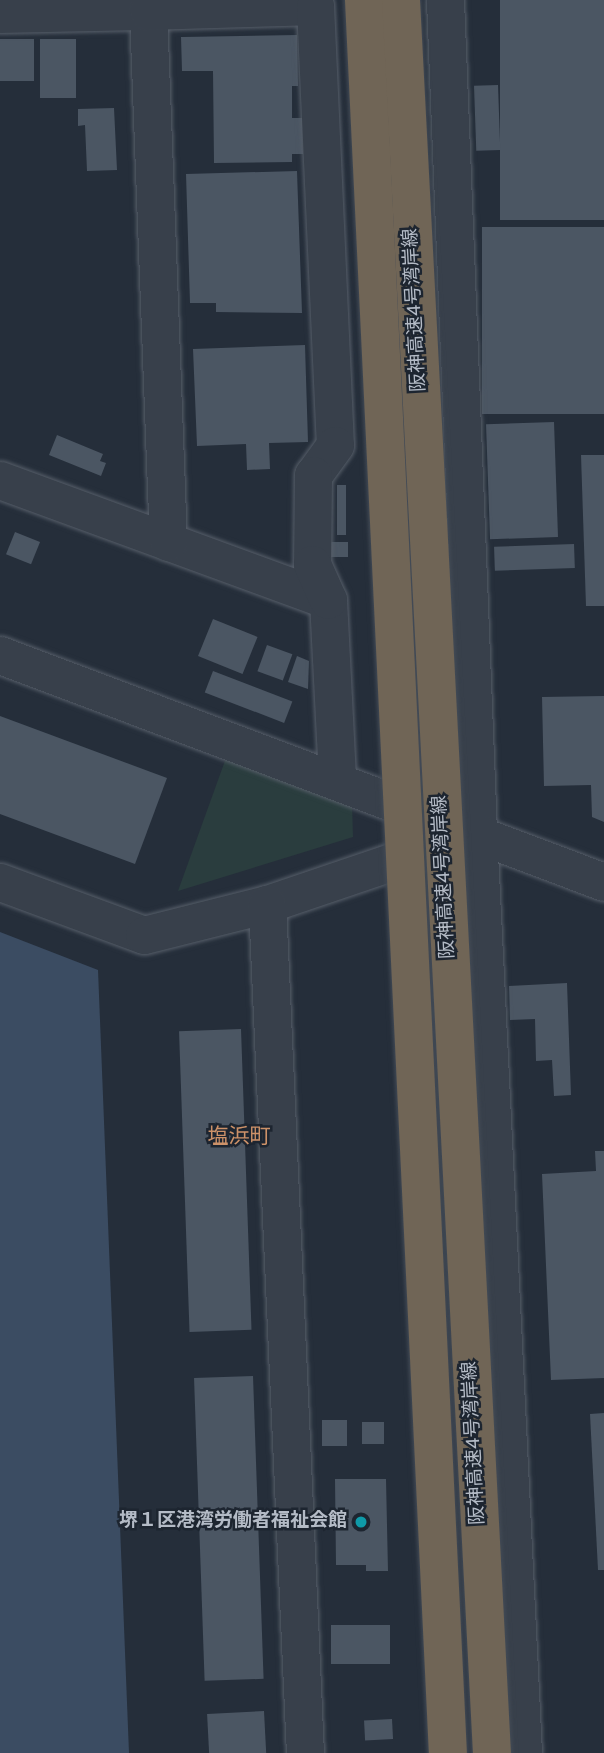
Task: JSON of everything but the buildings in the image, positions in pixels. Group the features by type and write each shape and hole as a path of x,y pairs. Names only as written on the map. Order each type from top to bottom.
{"highway":[{"name":"阪神高速4号湾岸線","path":"364,0 448,1753"},
{"name":"阪神高速4号湾岸線","path":"401,0 492,1753"}],"street":[{"path":"445,0 478,832 523,1753"},
{"path":"0,13 315,6 335,445 313,475 312,564 328,600 337,780"},
{"path":"148,11 168,542"},
{"path":"0,480 328,600"},
{"path":"0,655 604,881"},
{"path":"0,881 144,934 267,904 478,832"},
{"path":"267,904 305,1753"}],"shaded area":[{"path":"226,758 352,803 353,837 178,891"}],"water":[{"path":"0,932 98,970 129,1753 0,1753"}],"place":[{"name":"堺１区港湾労働者福祉会館","path":"361,1522"}],"district":[{"name":"塩浜町","path":"239,1138"}]}
